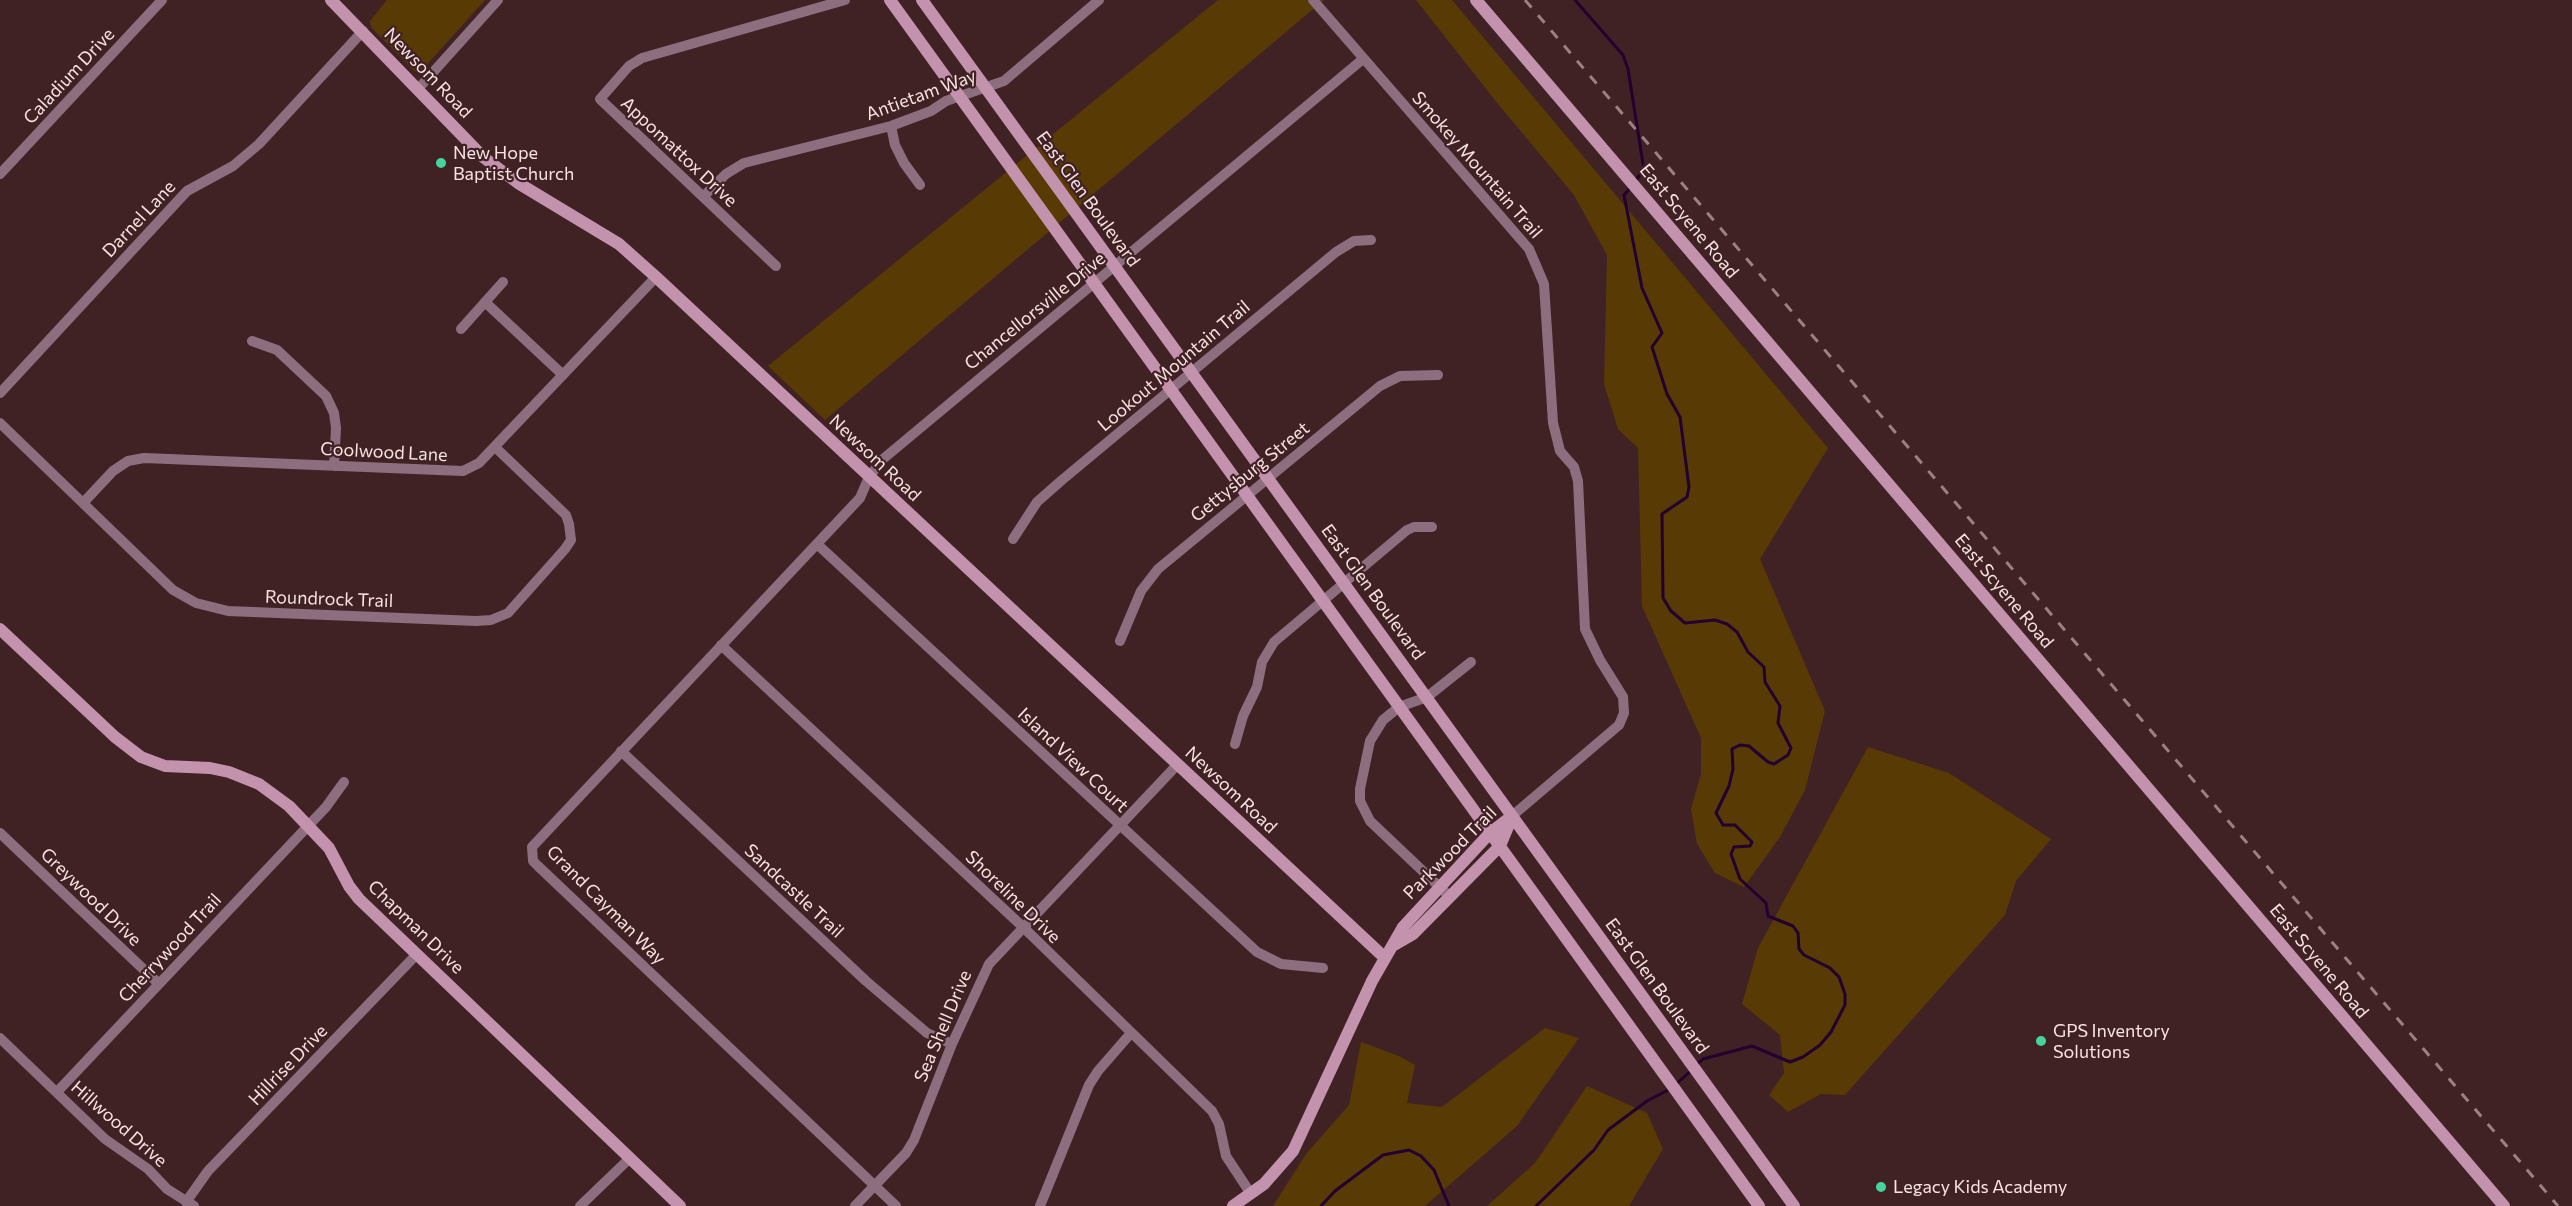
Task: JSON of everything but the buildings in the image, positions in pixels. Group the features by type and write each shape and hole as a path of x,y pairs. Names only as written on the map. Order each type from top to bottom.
{"street":[{"name":"Caladium Drive","path":"0,174 162,0"},
{"name":"Newsom Road","path":"331,0 483,157 518,183 619,244 1385,958"},
{"path":"418,89 498,0"},
{"name":"Appomattox Drive","path":"776,266 600,99 629,66 642,58 845,0"},
{"path":"890,0 1759,1206"},
{"name":"East Glen Boulevard","path":"922,0 1794,1206"},
{"name":"Antietam Way","path":"703,197 726,174 744,164 891,126 931,111 958,97 987,89 1004,81 1099,0"},
{"name":"Smokey Mountain Trail","path":"1313,0 1529,249 1544,284 1553,423 1560,451 1574,467 1578,481 1585,629 1600,660 1623,697 1624,713 1619,725 1512,816"},
{"name":"East Scyene Road","path":"1476,0 2504,1206"},
{"name":"Darnel Lane","path":"0,393 187,191 233,166 259,144 363,32"},
{"name":"Chancellorsville Drive","path":"869,477 883,459 901,443 1094,285 1363,59"},
{"path":"891,126 895,145 904,163 920,185"},
{"name":"Lookout Mountain Trail","path":"1013,539 1037,502 1170,390 1336,252 1354,241 1371,240"},
{"name":"Coolwood Lane","path":"83,503 113,471 128,461 144,458 463,471 480,463 656,277"},
{"path":"461,329 503,282"},
{"path":"485,302 563,375"},
{"path":"252,341 278,350 326,396 334,413 336,428 334,466"},
{"name":"Gettysburg Street","path":"1120,641 1147,580 1247,496 1380,386 1400,376 1438,375"},
{"name":"Roundrock Trail","path":"0,423 173,590 212,609 490,620 508,613 571,540 566,515 495,447"},
{"name":"Grand Cayman Way","path":"869,477 860,498 536,840 531,853 533,861 896,1206"},
{"path":"1235,744 1241,722 1257,687 1267,652 1274,642 1345,585 1407,530 1413,527 1432,527"},
{"name":"Island View Court","path":"818,544 1257,952 1281,964 1323,968"},
{"name":"Chapman Drive","path":"0,629 115,737 141,758 165,766 210,768 229,772 259,784 289,806 328,848 359,899 680,1206"},
{"name":"Shoreline Drive","path":"721,645 1023,927 1217,1117 1226,1156 1251,1194"},
{"path":"1450,896 1370,821 1360,801 1360,789 1372,734 1383,720 1399,707 1427,697 1472,662"},
{"name":"Sandcastle Trail","path":"621,751 866,981 927,1033 952,1044"},
{"name":"Sea Shell Drive","path":"855,1206 906,1153 914,1140 952,1044 989,964 1177,765"},
{"name":"Cherrywood Trail","path":"57,1092 326,807 344,782"},
{"name":"Parkwood Trail","path":"1233,1206 1273,1176 1293,1151 1385,958 1403,927 1490,833 1512,816"},
{"name":"Parkwood Trail","path":"1394,945 1413,934 1500,846 1512,816"},
{"name":"Greywood Drive","path":"0,833 159,984"},
{"name":"Hillrise Drive","path":"190,1204 208,1171 417,954"},
{"path":"1040,1206 1089,1085 1098,1071 1131,1034"},
{"name":"Hillwood Drive","path":"0,1038 105,1139 148,1169 167,1189 190,1204"},
{"path":"580,1206 630,1158"}],"shaded area":[{"path":"387,0 485,0 422,70 415,72 371,27 370,21"},
{"path":"1218,0 1324,0 825,420 768,366"},
{"path":"1416,0 1452,0 1828,448 1760,559 1825,711 1805,790 1780,837 1744,887 1715,873 1697,844 1691,809 1701,774 1701,738 1642,606 1638,448 1618,429 1604,384 1607,255 1574,195"},
{"path":"1868,747 1949,773 2051,839 2016,881 2005,915 1845,1095 1821,1094 1788,1112 1769,1095 1784,1073 1780,1035 1742,1004 1758,948"},
{"path":"1545,1028 1579,1038 1517,1126 1425,1206 1273,1206 1306,1154 1349,1105 1361,1042 1399,1056 1415,1065 1407,1103 1442,1107"},
{"path":"1587,1086 1647,1113 1663,1149 1629,1206 1487,1206 1535,1163"}],"waterway":[{"path":"1575,0 1623,55 1628,69 1644,170 1635,181"},
{"path":"1631,187 1624,195 1642,288 1662,333 1652,347 1667,394 1680,417 1689,487 1687,497 1662,514 1663,598 1671,611 1685,623 1715,620 1727,624 1737,632 1748,652 1764,667 1765,682 1780,706 1778,723 1791,748 1788,755 1774,764 1768,762 1749,746 1740,745 1732,749 1733,769 1729,786 1716,813 1723,825 1735,825 1752,842 1750,846 1734,847 1731,854 1740,879 1766,903 1768,916 1793,926 1798,933 1799,949 1804,955 1830,968 1839,977 1845,994 1845,1005 1831,1032 1820,1045 1803,1057 1790,1062 1752,1046 1703,1059 1697,1064"},
{"path":"1675,1085 1693,1069"},
{"path":"1536,1206 1594,1150 1608,1130 1647,1101 1670,1089"},
{"path":"1321,1206 1335,1191 1383,1155 1409,1150 1421,1156 1434,1170 1449,1206"}],"railway":[{"path":"1525,0 2558,1206"}],"place":[{"name":"New Hope Baptist Church","path":"441,163"},
{"name":"GPS Inventory Solutions","path":"2041,1041"},
{"name":"Legacy Kids Academy","path":"1881,1187"}]}
